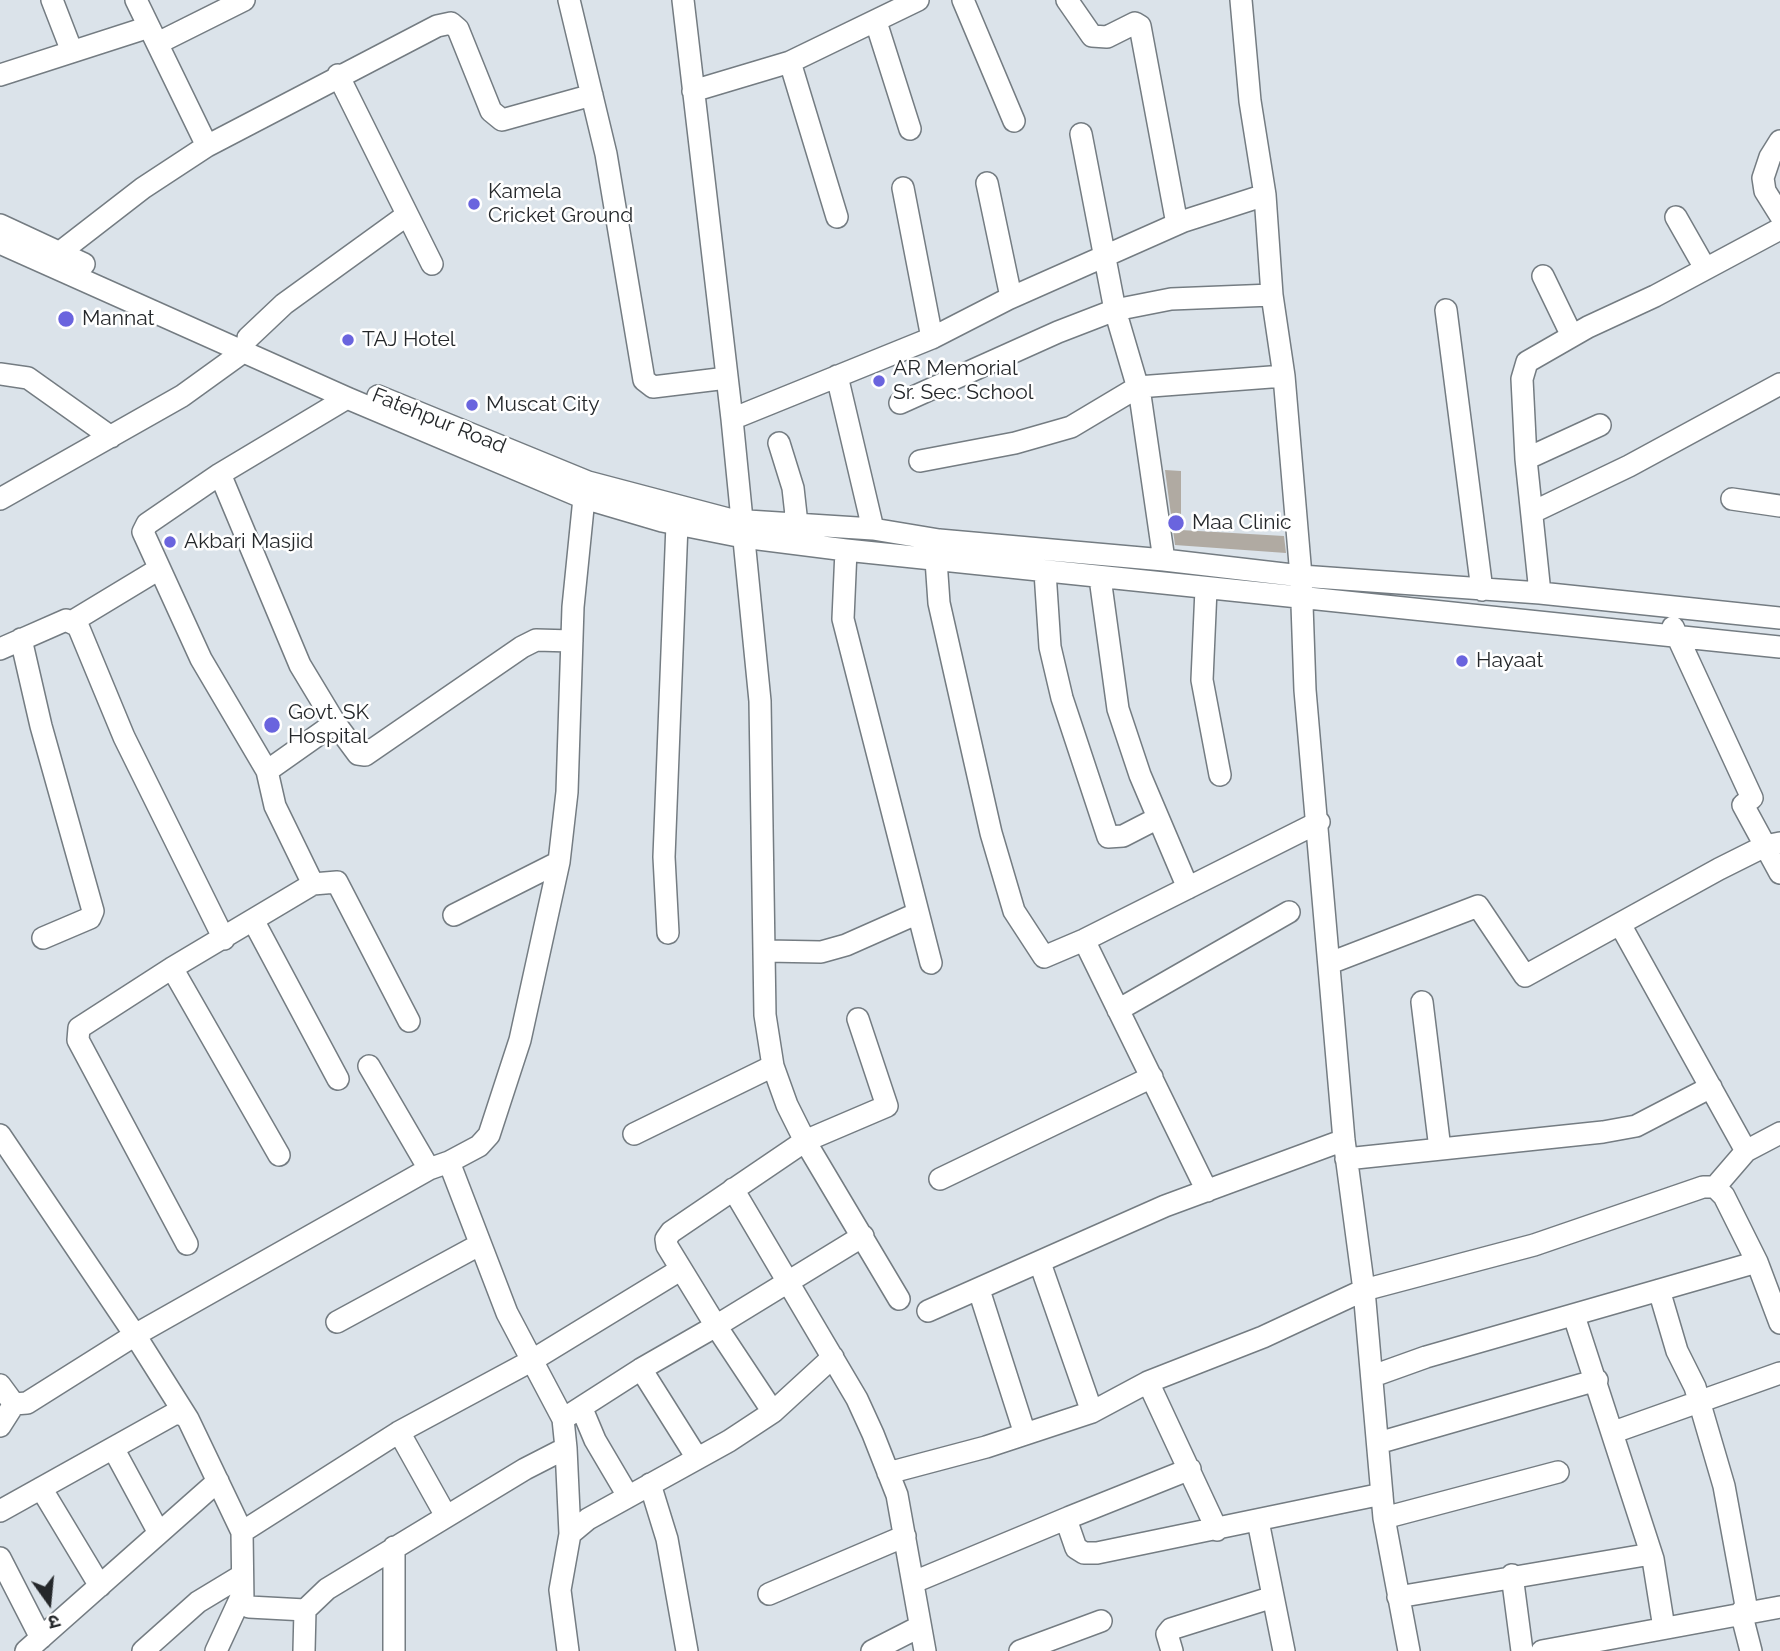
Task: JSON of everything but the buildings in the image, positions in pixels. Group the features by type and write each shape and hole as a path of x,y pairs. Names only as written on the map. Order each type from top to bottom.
{"street":[{"path":"52,0 71,49"},
{"path":"136,0 207,146"},
{"path":"0,75 71,49 154,35 244,0"},
{"path":"569,0 606,155 643,380 653,387 727,378"},
{"path":"683,0 732,419 760,701 765,1014 773,1066 787,1105 805,1141 899,1299"},
{"path":"693,91 790,62 918,0"},
{"path":"963,0 1014,121"},
{"path":"1068,0 1092,36 1107,37 1135,23 1140,26 1177,224"},
{"path":"1241,0 1250,101 1265,195 1272,295 1284,376 1301,576 1305,690 1345,1150 1364,1290 1384,1518 1409,1651"},
{"path":"876,22 910,129"},
{"path":"60,253 143,188 207,146 338,75 437,26 451,23 458,29 491,111 502,120 592,95"},
{"path":"790,62 837,217"},
{"path":"338,75 432,264"},
{"path":"1081,134 1115,310 1138,387 1164,560"},
{"path":"1780,141 1770,158 1763,180 1765,191 1780,215"},
{"path":"987,183 1011,297"},
{"path":"903,188 932,338"},
{"path":"732,419 932,338 1011,297 1177,224 1265,195"},
{"path":"0,499 182,397 246,345 284,304 407,215"},
{"path":"1676,218 1704,268"},
{"path":"1540,593 1526,459 1522,379 1527,362 1780,229"},
{"path":"1,233 246,345 347,398 584,498 677,524 742,529 846,550 1780,647"},
{"name":"Fatehpur Road","path":"1,233 60,253 246,345 359,388 588,482 742,529 797,524 873,529 939,540 1164,560 1301,576 1540,593 1780,618"},
{"path":"1543,276 1572,337"},
{"path":"900,403 1058,332 1115,310 1171,299 1272,295"},
{"path":"1446,310 1482,590"},
{"path":"0,374 28,377 111,437"},
{"path":"837,376 873,529"},
{"path":"920,461 1015,443 1071,427 1138,387 1284,376"},
{"path":"1533,512 1629,466 1780,384"},
{"path":"313,884 275,806 267,771 201,659 143,532 147,524 220,474 347,398"},
{"path":"1526,459 1600,425"},
{"path":"779,443 793,488 797,524"},
{"path":"220,474 300,665 335,723 358,754 365,755 522,647 536,640 572,641"},
{"path":"14,1404 27,1403 135,1335 479,1146 489,1135 520,1040 559,862 567,792 572,641 584,498"},
{"path":"1732,499 1780,506"},
{"path":"668,933 664,857 677,524"},
{"path":"846,550 843,618 916,914 931,963"},
{"path":"936,560 939,603 991,833 1014,911 1044,957 1084,940 1318,822"},
{"path":"73,621 159,569"},
{"path":"1045,572 1050,647 1062,698 1108,836 1123,836 1158,818"},
{"path":"1100,578 1118,709 1158,818 1188,888"},
{"path":"1206,589 1202,680 1220,775"},
{"path":"1664,605 1752,798 1743,805 1773,845 1780,873"},
{"path":"0,649 66,620 73,621 78,626 124,737 224,939"},
{"path":"21,639 41,726 93,911 90,918 43,938"},
{"path":"267,771 335,723"},
{"path":"1330,963 1478,906 1525,976 1621,926 1719,869 1773,845"},
{"path":"454,915 559,862"},
{"path":"187,1244 78,1040 79,1028 172,968 313,884 337,882 409,1021"},
{"path":"1118,1010 1289,912"},
{"path":"766,951 821,952 846,945 916,914"},
{"path":"253,920 338,1079"},
{"path":"1621,926 1746,1151"},
{"path":"1084,940 1208,1191"},
{"path":"172,968 279,1155"},
{"path":"1422,1002 1440,1149"},
{"path":"774,1412 680,1270 666,1239 671,1232 805,1141 887,1106 858,1019"},
{"path":"369,1066 439,1166 479,1245 531,1361 595,1440 628,1496"},
{"path":"634,1134 773,1066"},
{"path":"940,1179 1152,1077"},
{"path":"928,1311 1208,1191 1345,1150 1440,1149 1636,1126 1711,1087"},
{"path":"1715,1187 1746,1151 1780,1133"},
{"path":"0,1135 135,1335 188,1419 242,1532 241,1586 216,1651"},
{"path":"888,1473 1092,1412 1148,1382 1263,1336 1364,1290 1534,1245 1703,1187 1715,1187 1724,1196 1757,1262 1780,1323"},
{"path":"733,1189 857,1399 888,1473 905,1536 925,1651"},
{"path":"568,1651 560,1590 569,1534 566,1448 572,1414 640,1369 863,1236"},
{"path":"337,1322 479,1245"},
{"path":"1373,1377 1426,1357 1757,1262"},
{"path":"1040,1263 1092,1412"},
{"path":"242,1532 398,1432 531,1361 680,1270"},
{"path":"979,1290 1025,1434"},
{"path":"1660,1290 1676,1352 1695,1387 1724,1486 1751,1651"},
{"path":"1574,1316 1614,1432 1651,1554 1664,1628"},
{"path":"569,1534 588,1519 774,1412 833,1357"},
{"path":"640,1369 697,1458"},
{"path":"1614,1432 1780,1373"},
{"path":"1378,1443 1597,1380"},
{"path":"1148,1382 1217,1530"},
{"path":"0,1385 14,1404"},
{"path":"0,1426 14,1404"},
{"path":"0,1511 174,1414 182,1414 188,1419"},
{"path":"398,1432 446,1516"},
{"path":"113,1448 159,1533"},
{"path":"304,1651 305,1610 327,1589 446,1516 566,1448"},
{"path":"914,1582 1190,1469"},
{"path":"1384,1518 1558,1472"},
{"path":"0,1558 34,1644 218,1481"},
{"path":"650,1484 667,1539 687,1651"},
{"path":"41,1488 100,1586"},
{"path":"1070,1517 1068,1525 1076,1548 1084,1553 1217,1530 1382,1494"},
{"path":"1258,1521 1284,1651"},
{"path":"769,1594 905,1536"},
{"path":"394,1547 394,1651"},
{"path":"1398,1597 1512,1575 1651,1554"},
{"path":"1512,1575 1522,1651"},
{"path":"241,1586 249,1607 305,1610"},
{"path":"143,1651 198,1602 241,1586"},
{"path":"1172,1651 1167,1634 1171,1629 1273,1597"},
{"path":"1542,1651 1601,1645 1744,1611 1780,1607"},
{"path":"1020,1651 1101,1621"},
{"path":"872,1651 919,1627"}],"place":[{"name":"Kamela Cricket Ground","path":"474,204"},
{"name":"Mannat","path":"66,319"},
{"name":"TAJ Hotel","path":"348,340"},
{"name":"AR Memorial Sr. Sec. School","path":"879,381"},
{"name":"Muscat City","path":"472,405"},
{"name":"Maa Clinic","path":"1176,523"},
{"name":"Akbari Masjid","path":"170,542"},
{"name":"Hayaat","path":"1462,661"},
{"name":"Govt. SK Hospital","path":"272,725"}]}
